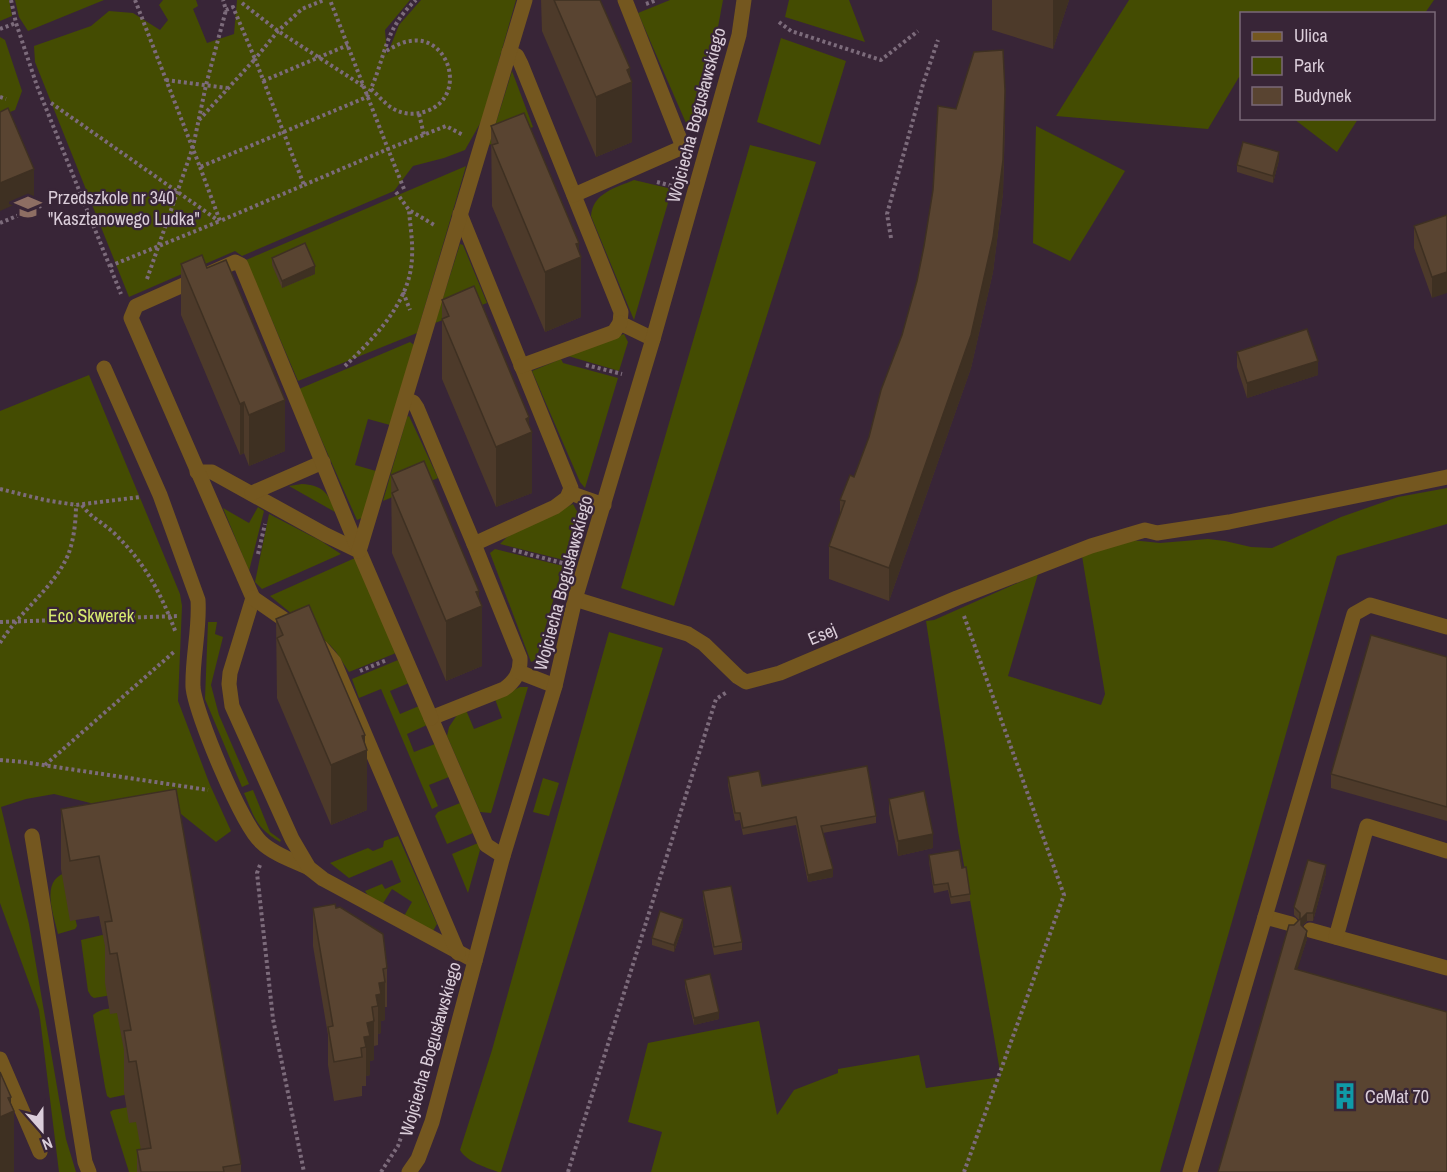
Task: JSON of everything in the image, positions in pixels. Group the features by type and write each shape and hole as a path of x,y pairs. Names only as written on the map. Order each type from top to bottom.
{"street":[{"path":"359,551 525,0"},
{"path":"625,0 683,147"},
{"name":"Wojciecha Bogusławskiego","path":"409,1172 418,1159 432,1122 503,856 555,686 575,599 739,35 744,0"},
{"path":"509,52 515,54 518,59 621,312 620,323 614,332 521,366"},
{"path":"574,195 683,147 706,151"},
{"path":"460,214 571,483 567,498 555,507 474,544"},
{"path":"458,953 334,662 308,636 253,598 131,318 136,306 235,262 241,265 359,551 486,845 503,856"},
{"path":"620,323 652,339"},
{"path":"104,368 160,495 195,591 199,614 193,687 196,704 232,792 251,830 260,842 270,849 309,868 345,893 475,962"},
{"path":"405,399 413,402 417,408 520,658 519,672 512,683 504,689 431,718"},
{"path":"252,493 323,462"},
{"path":"197,472 212,472 359,551"},
{"name":"Esej","path":"746,681 780,673 957,598 1091,546 1145,530 1157,534 1229,522 1447,477"},
{"path":"570,493 604,505"},
{"path":"253,598 230,673 232,706 292,839 309,868"},
{"path":"575,599 688,634 704,644 738,677 746,681"},
{"path":"1190,1172 1354,614 1370,605 1447,627"},
{"path":"519,672 555,686"},
{"path":"1336,937 1367,826 1447,851"},
{"path":"32,836 85,1162 89,1172"},
{"path":"1264,917 1291,924"},
{"path":"1310,930 1447,968"},
{"path":"0,1059 40,1152"}],"path":[{"path":"11,0 16,23 37,86 110,266 446,126 482,145"},
{"path":"135,0 220,222"},
{"path":"136,306 160,246 193,147 226,10 223,0"},
{"path":"198,121 278,31 302,9 324,0"},
{"path":"330,0 404,189"},
{"path":"200,166 367,97 391,31 404,11 416,0"},
{"path":"242,3 278,31 364,87"},
{"path":"226,10 233,7 304,185"},
{"path":"779,22 791,31 881,60 918,32"},
{"path":"0,29 16,23"},
{"path":"372,88 391,107 410,114 419,114 436,108 445,99 450,88 447,63 440,51 430,44 415,40 408,41 384,52"},
{"path":"891,238 887,214 923,84 938,40"},
{"path":"263,81 348,45"},
{"path":"166,80 228,88"},
{"path":"0,97 6,99"},
{"path":"51,104 220,222"},
{"path":"419,114 424,135"},
{"path":"396,192 409,210 432,224 455,233"},
{"path":"0,223 41,206"},
{"path":"345,366 385,324 399,303 410,275 412,258 409,210"},
{"path":"0,489 45,500 79,505 160,495"},
{"path":"246,583 253,576 270,502"},
{"path":"79,505 112,531 149,574 170,616 176,635"},
{"path":"0,643 47,586 68,555 79,505"},
{"path":"490,538 493,545 567,565"},
{"path":"957,598 1064,895 964,1172"},
{"path":"0,622 199,614"},
{"path":"45,765 178,648 178,645"},
{"path":"341,679 404,653"},
{"path":"568,1172 716,699 746,681"},
{"path":"0,760 232,792"},
{"path":"270,849 257,873 273,1019 304,1172"}],"green space":[{"path":"0,0 9,0 12,16 0,21"},
{"path":"15,0 104,0 28,31 19,17"},
{"path":"163,0 196,0 198,6 193,9 207,43 234,34 237,0 410,0 385,30 387,55 399,25 421,0 516,0 482,120 465,150 413,166 394,191 242,256 235,251 129,297 35,62 34,46 91,26 109,11 133,13 160,30 168,20 159,5"},
{"path":"670,0 723,0 718,27 691,124 686,123 638,13"},
{"path":"789,0 849,0 865,42 785,17"},
{"path":"1129,0 1434,0 1426,12 1240,12 1240,78 1208,129 1056,116"},
{"path":"0,37 5,40 22,91 15,110 0,116"},
{"path":"781,38 846,61 820,145 757,122"},
{"path":"512,71 533,127 489,145"},
{"path":"1295,120 1357,120 1337,152"},
{"path":"1036,126 1125,171 1070,261 1033,243"},
{"path":"750,145 816,162 674,606 621,588"},
{"path":"466,166 417,333 298,381 246,260"},
{"path":"634,180 672,189 634,320 591,216 600,197"},
{"path":"460,244 463,245 487,303 435,323"},
{"path":"624,334 628,342 619,371 568,356"},
{"path":"410,342 414,345 390,425 368,419 355,465 376,471 362,518 357,520 299,389"},
{"path":"561,359 563,363 618,378 585,488 580,482 532,371"},
{"name":"Eco Skwerek","path":"89,375 180,594 182,606 178,701 210,785 231,831 216,842 171,806 119,810 54,794 26,799 1,807 29,924 66,1139 76,1172 59,1172 39,1010 0,903 0,411"},
{"path":"409,416 438,478 383,501 407,417"},
{"path":"302,484 315,486 324,491 335,512 289,486"},
{"path":"1447,488 1447,524 1337,556 1160,1172 651,1172 662,1132 628,1122 648,1043 759,1021 777,1115 794,1090 838,1073 838,1069 919,1055 926,1088 1001,1077 958,831 926,621 934,620 1038,574 1008,676 1101,705 1105,694 1082,556 1131,540 1160,543 1208,539 1251,547 1272,548 1341,517 1398,497"},
{"path":"573,504 578,513 564,560 500,544 507,537"},
{"path":"258,507 264,511 249,571 223,508 249,523"},
{"path":"269,514 341,554 262,589 255,582"},
{"path":"495,549 563,566 536,660 531,662 490,553"},
{"path":"355,558 396,653 349,672 330,645 270,596"},
{"path":"208,622 217,622 215,634 223,637 211,685 219,715 249,784 242,787 205,699"},
{"path":"609,632 663,648 501,1172 498,1172 472,1161 460,1150 492,1050"},
{"path":"398,660 409,683 390,691 400,714 419,706 427,725 407,734 414,752 435,744 449,777 429,785 438,806 432,809 381,689 359,698 352,679"},
{"path":"520,687 528,687 491,813 480,812 447,736 449,727 459,712 466,710 474,729 502,718 495,699"},
{"path":"543,778 559,783 549,816 533,812"},
{"path":"253,790 270,832 281,840 280,842 265,832 254,816 244,793"},
{"path":"460,803 473,833 447,844 435,816 438,812"},
{"path":"398,836 437,924 433,931 403,918 412,902 392,889 382,905 369,897 365,891 382,884 385,889 401,882 392,860 349,878 330,863 368,848 373,851 383,847 384,841"},
{"path":"478,843 480,850 468,893 452,854"},
{"path":"65,873 77,926 75,929 58,934 51,891 57,877"},
{"path":"115,932 124,993 94,998 88,991 81,940"},
{"path":"126,1006 138,1092 110,1098 107,1096 105,1087 93,1015 104,1010"},
{"path":"139,1105 151,1172 129,1172 110,1112"}],"building":[{"path":"554,0 600,0 630,68 627,70 632,82 596,97"},
{"path":"1003,50 1005,91 1003,160 993,238 971,335 889,568 829,546 845,501 840,500 850,475 854,477 869,437 881,390 902,335 917,281 933,190 938,106 956,109 974,52"},
{"path":"8,108 34,169 0,183 0,112"},
{"path":"524,113 579,243 576,244 581,257 545,272 492,145 498,143 491,126"},
{"path":"1243,142 1279,152 1273,176 1237,165"},
{"path":"1447,215 1447,272 1432,277 1414,226"},
{"path":"305,243 315,266 282,281 272,258"},
{"path":"202,255 207,268 226,260 285,400 249,415 244,402 240,404 181,264"},
{"path":"474,286 529,417 526,419 532,432 496,447 442,319 449,316 442,300"},
{"path":"1307,329 1318,361 1247,383 1237,352"},
{"path":"424,461 479,591 476,592 482,606 446,621 392,493 398,490 391,475"},
{"path":"309,605 365,735 362,736 367,750 331,765 277,638 283,635 276,619"},
{"path":"1371,635 1447,657 1447,807 1331,774"},
{"path":"867,766 876,816 821,826 833,869 808,875 796,817 743,828 740,813 735,813 728,777 759,771 762,786"},
{"path":"176,789 241,1164 223,1167 224,1172 141,1172 137,1150 151,1148 136,1061 129,1062 124,1031 131,1030 117,953 110,954 105,922 112,921 99,856 70,861 61,809"},
{"path":"924,791 933,834 898,841 889,799"},
{"path":"959,850 962,868 966,867 970,894 951,897 948,883 934,885 929,855"},
{"name":"CeMat 70","path":"1308,860 1326,865 1313,913 1307,913 1301,919 1301,925 1307,931 1295,969 1447,1012 1447,1172 1218,1172 1289,925 1294,925 1300,919 1300,913 1294,907"},
{"path":"731,886 742,942 714,947 703,891"},
{"path":"335,904 336,908 340,907 383,934 387,968 383,969 385,982 379,983 381,994 376,995 378,1006 372,1007 374,1021 367,1023 370,1036 364,1037 366,1047 361,1048 362,1057 334,1062 328,1027 333,1026 313,908"},
{"path":"660,911 683,919 674,945 652,938"},
{"path":"710,974 719,1012 694,1018 685,980"},
{"path":"0,1072 11,1097 8,1098 14,1111 0,1117"}],"place":[{"name":"Przedszkole nr 340 \"Kasztanowego Ludka\"","path":"28,207"},
{"name":"CeMat 70","path":"1345,1096"}]}
